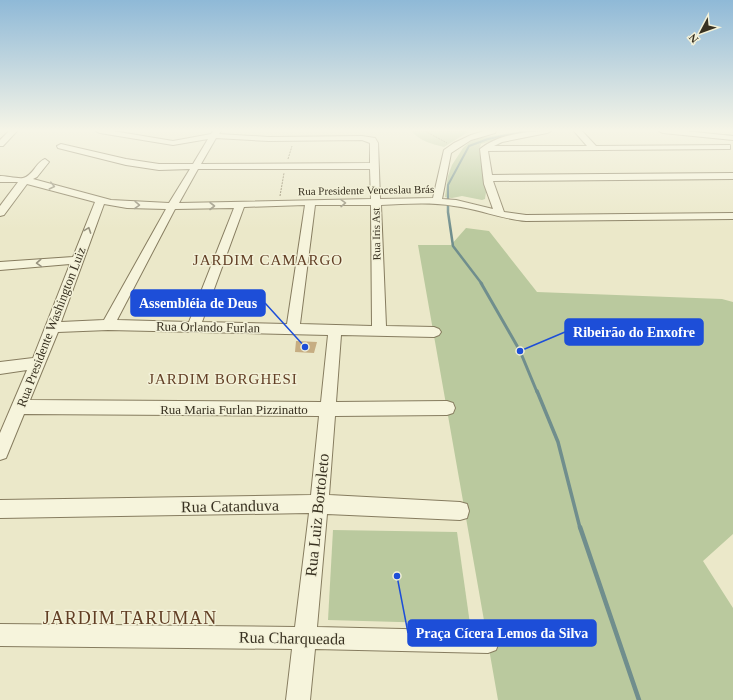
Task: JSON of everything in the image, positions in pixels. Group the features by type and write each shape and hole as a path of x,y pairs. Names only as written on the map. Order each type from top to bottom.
{"street":[{"path":"0,212 25,180 34,176 44,164"},
{"path":"137,164 159,167 373,166"},
{"path":"440,202 445,164"},
{"path":"486,164 488,178 500,214"},
{"path":"108,325 173,206 197,166"},
{"name":"Rua Iris Ast","path":"373,166 376,202 379,330"},
{"path":"706,167 716,176"},
{"path":"720,167 733,176"},
{"path":"488,178 689,175 733,176"},
{"path":"689,175 705,188"},
{"name":"Rua Presidente Venceslau Brás","path":"0,179 25,180 61,188 101,201 127,205 240,206 310,203 440,202 456,203 514,217 545,219 733,216"},
{"name":"Rua Presidente Washington Luiz","path":"0,452 39,363 96,210 101,201"},
{"path":"293,328 310,203"},
{"path":"194,326 240,206"},
{"path":"0,266 77,260"},
{"name":"Rua Orlando Furlan","path":"53,327 108,325 194,326 434,332"},
{"name":"Rua Luiz Bortoleto","path":"298,700 319,504 335,330"},
{"path":"0,368 39,363"},
{"name":"Rua Maria Furlan Pizzinatto","path":"20,407 327,409 447,408"},
{"name":"Rua Catanduva","path":"0,509 319,504 460,511"},
{"name":"Rua Charqueada","path":"0,635 304,638 488,642"}],"green space":[{"path":"453,164 482,164 487,185 485,199 482,200 462,196 452,198 445,197 448,176"},
{"path":"466,228 489,231 537,292 722,299 733,302 733,534 703,561 733,608 733,700 498,700 418,245 451,245"},
{"path":"333,530 457,532 470,624 328,620"}],"building":[{"path":"296,341 317,342 314,353 295,352"}],"waterway":[{"path":"459,164 448,185 448,212 453,246 482,284"},
{"path":"481,283 520,351 537,392"},
{"path":"537,391 558,442 580,528"},
{"path":"580,527 639,700"}],"place":[{"name":"Assembléia de Deus","path":"305,347"},
{"name":"Ribeirão do Enxofre","path":"520,351"},
{"name":"Praça Cícera Lemos da Silva","path":"397,576"}],"district":[{"name":"JARDIM CAMARGO","path":"268,260"},
{"name":"JARDIM BORGHESI","path":"223,379"},
{"name":"JARDIM TARUMAN","path":"130,618"}]}
